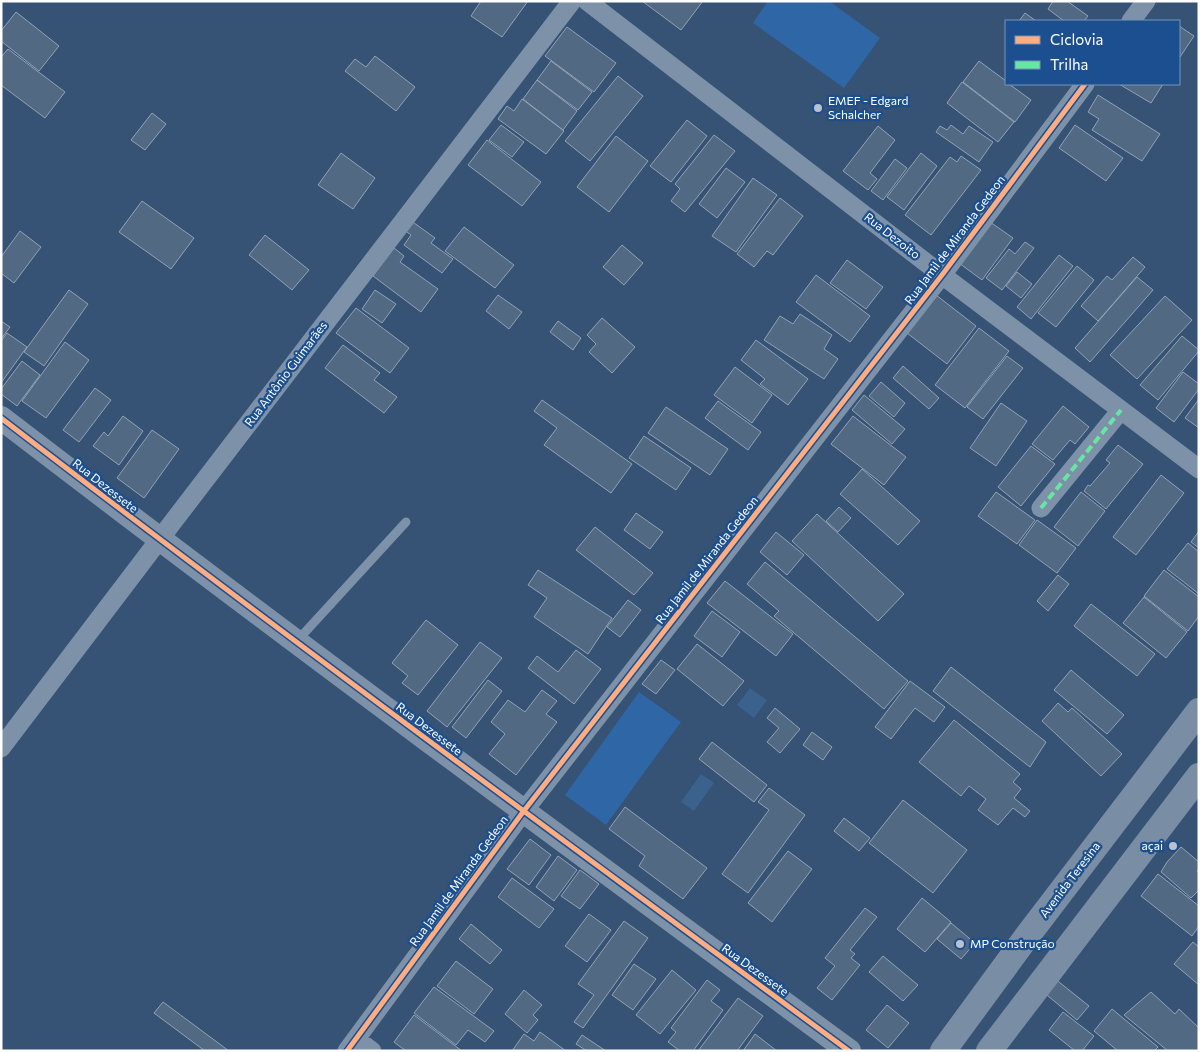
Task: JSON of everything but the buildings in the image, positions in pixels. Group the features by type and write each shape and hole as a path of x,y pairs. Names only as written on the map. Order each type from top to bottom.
{"main road":[{"name":"Avenida Teresina","path":"943,1051 1028,935 1199,711"},
{"path":"972,1011 996,1042 1199,776"},
{"path":"1028,935 1061,957"}],"street":[{"name":"Rua Antônio Guimarães","path":"1,748 572,1"},
{"name":"Rua Dezoito","path":"587,1 942,275 1199,469"},
{"path":"1132,20 1146,1"},
{"name":"Rua Jamil de Miranda Gedeon","path":"351,1045 523,812 942,275 1083,85"},
{"path":"1041,508 1121,410"},
{"name":"Rua Dezessete","path":"1,418 159,540 523,812 849,1051"},
{"path":"351,1045 372,1051"}],"lane":[{"path":"296,642 406,522"}],"shaded area":[{"path":"768,1 829,1 880,38 844,88 753,23"},
{"path":"750,688 767,700 754,718 737,705"},
{"path":"639,692 681,722 606,825 565,795"},
{"path":"701,774 714,783 694,811 681,802"}],"marked path":[{"path":"1041,508 1121,410"}],"cycle path":[{"path":"347,1051 523,812 942,275 1084,85"},
{"path":"1,418 317,658 849,1051"}],"place":[{"name":"EMEF - Edgard Schalcher","path":"818,108"},
{"name":"açai","path":"1173,846"},
{"name":"MP Construção","path":"960,944"}]}
